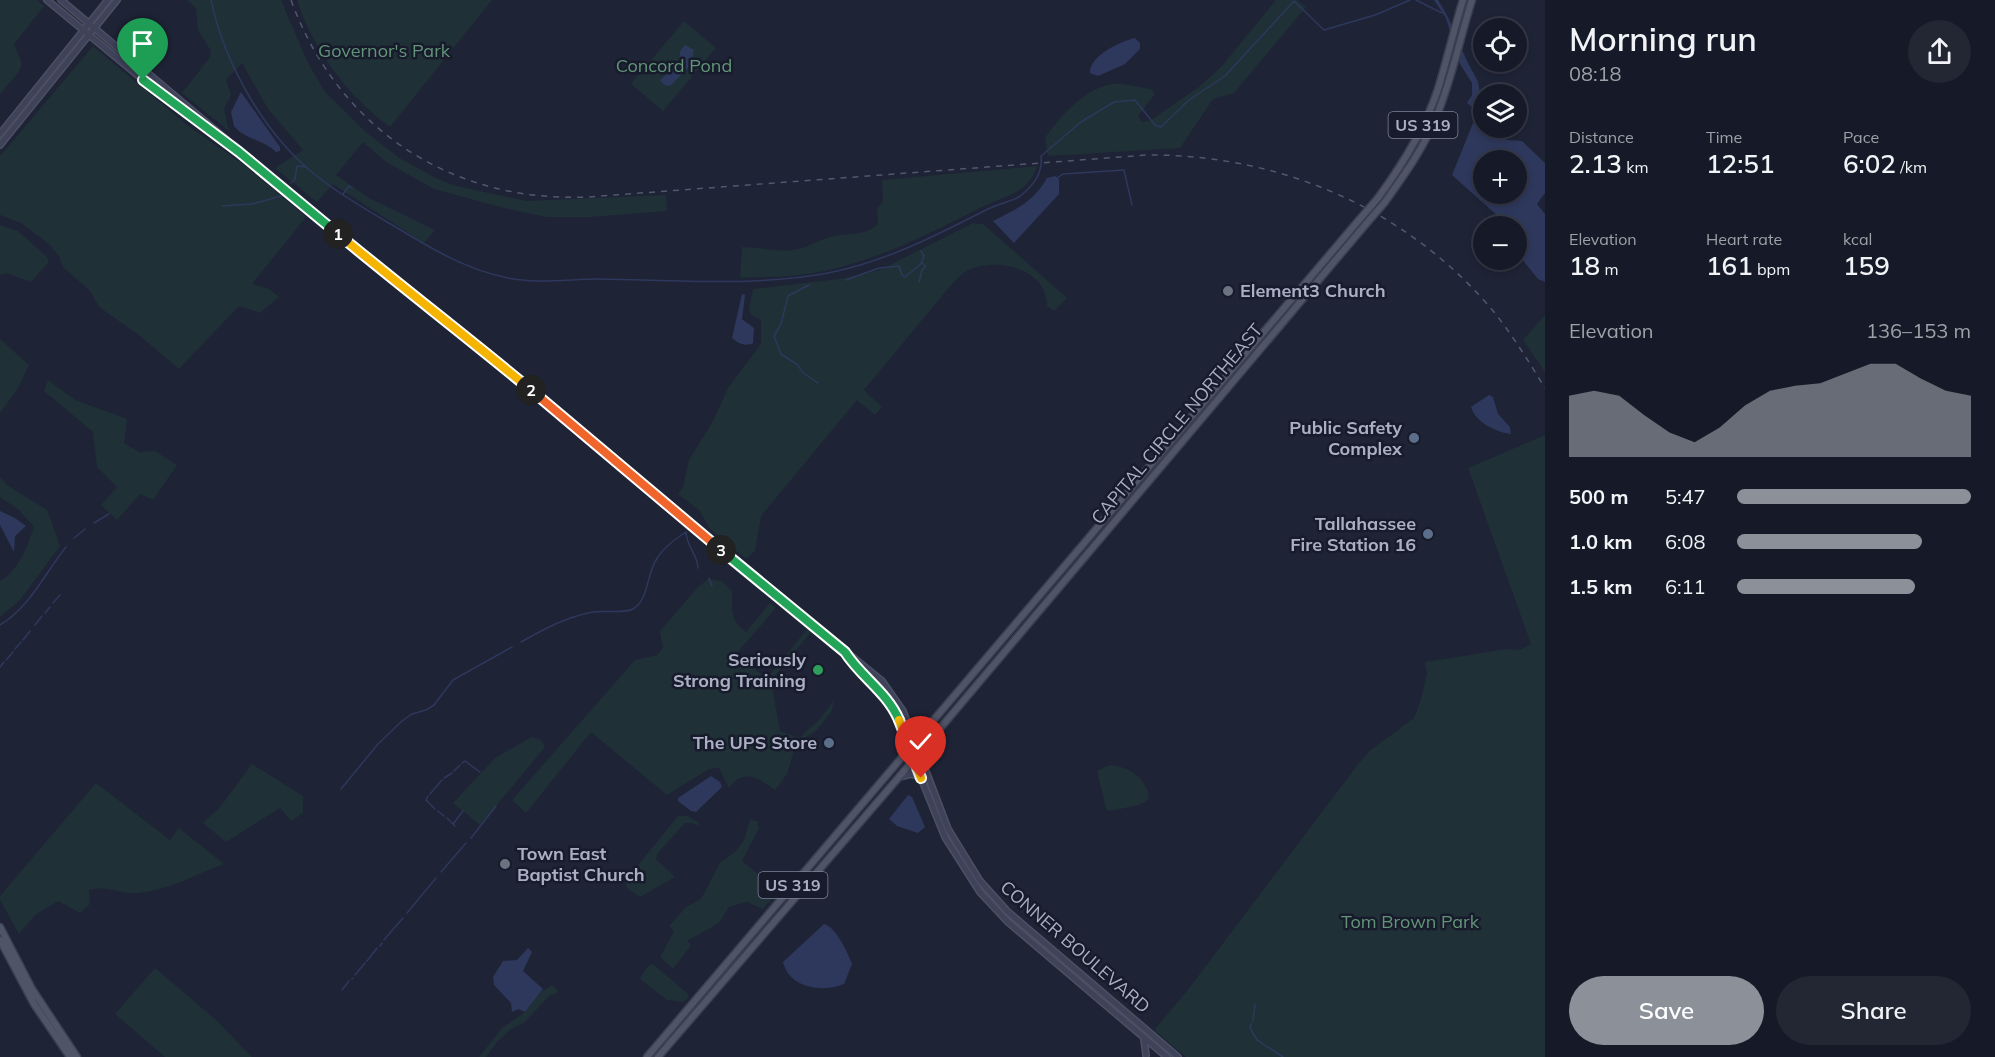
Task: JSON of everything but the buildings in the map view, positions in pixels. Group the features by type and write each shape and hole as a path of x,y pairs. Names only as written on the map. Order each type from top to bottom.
{"main road":[{"path":"47,0 239,152 398,284 447,320 845,652 862,663 889,689 908,724 913,746"},
{"path":"61,0 171,97"},
{"path":"0,134 108,0"},
{"path":"0,145 117,0"},
{"name":"CAPITAL CIRCLE NORTHEAST","path":"913,746 1378,198 1418,136 1438,89 1463,0"},
{"name":"CAPITAL CIRCLE NORTHEAST","path":"917,756 1385,202 1424,142 1448,87 1472,0"},
{"path":"80,15 86,16 98,12"},
{"path":"69,18 75,32 70,46"},
{"path":"1451,41 1459,44"},
{"path":"76,50 88,42 98,42"},
{"path":"46,78 52,82"},
{"path":"1418,136 1424,142"},
{"path":"1159,457 1165,462"},
{"path":"1010,633 1016,638"},
{"path":"845,652 891,704 917,756"},
{"path":"862,663 862,672"},
{"path":"908,724 915,728 930,726"},
{"name":"US 319","path":"646,1057 913,746"},
{"name":"US 319","path":"658,1057 917,756"},
{"name":"CONNER BOULEVARD","path":"917,756 921,778 970,879 1008,922 1167,1057"},
{"name":"CONNER BOULEVARD","path":"917,756 952,844 980,881 1013,916 1178,1057"},
{"path":"899,777 911,774 921,778"},
{"path":"859,809 866,815"},
{"path":"807,869 810,879"},
{"path":"1008,922 1013,916"},
{"path":"0,927 32,989 77,1057"},
{"path":"0,940 36,1008 70,1057"},
{"path":"1144,1037 1146,1055"}],"green space":[{"path":"0,0 37,0 44,6 14,44 22,64 18,73 0,94"},
{"path":"187,0 281,0 308,63 325,92 367,133 401,159 452,185 526,201 666,195 667,211 590,217 546,217 504,208 434,189 386,162 363,142 336,175 369,198 435,230 424,243 333,184 317,202 275,168 303,150 268,109 242,63 226,80 231,95 224,109 229,131 182,93 210,57 211,51 198,30 196,8"},
{"name":"Governor's Park","path":"297,0 492,0 390,127 360,101 334,71 312,37"},
{"path":"1276,0 1297,0 1306,7 1234,93 1213,99 1180,148 1048,156 1045,138 1066,112 1084,96 1104,86 1114,84 1151,89 1155,94 1138,116 1142,122 1151,120 1199,87 1221,67"},
{"name":"Concord Pond","path":"684,21 716,48 663,111 631,84"},
{"path":"93,46 187,125 247,167 306,217 252,284 269,289 279,297 260,313 239,306 179,369 140,336 99,307 90,291 63,267 60,258 50,245 21,223 0,215 0,156"},
{"path":"1037,166 1033,176 1014,193 915,240 870,258 800,275 740,278 742,247 793,250 829,237 868,231 873,228 878,224 877,208 883,201 882,180"},
{"path":"973,223 983,224 1067,298 1054,311 1047,306 1045,293 1039,282 1017,268 1004,265 977,267 961,275 864,390 882,407 875,415 857,400 761,516 755,551 746,559 710,529 699,510 678,494 683,487 689,460 713,421 728,388 761,344 761,320 751,315 749,310 753,289 839,279 880,270"},
{"path":"0,225 18,231 47,257 49,262 31,282 6,273 0,275"},
{"path":"1545,315 1545,372 1523,340"},
{"path":"0,339 29,365 18,388 0,413"},
{"path":"48,380 75,400 127,419 124,443 139,452 155,451 177,465 153,500 140,494 117,520 101,505 117,487 97,467 93,432 44,391"},
{"name":"Tom Brown Park","path":"1545,435 1545,1057 1186,1057 1154,1030 1187,991 1359,763 1371,750 1414,718 1427,673 1425,662 1507,649 1520,650 1531,644 1468,468"},
{"path":"0,477 7,485 47,510 60,546 20,600 0,617 0,581 17,564 34,527 19,510 0,497"},
{"path":"708,579 722,581 732,591 732,609 735,619 746,632 770,603 776,608 736,654 767,679 807,629 811,632 771,681 780,731 799,738 819,720 835,699 831,712 817,730 796,744 787,774 775,790 751,777 740,778 729,788 719,768 709,769 667,795 591,732 526,813 512,800 635,660 657,655 663,648 660,631 698,587"},
{"path":"532,737 541,740 545,747 480,825 453,803 495,758"},
{"path":"252,764 303,796 303,813 291,821 280,808 226,842 203,823 220,807"},
{"path":"1110,765 1124,768 1136,775 1145,785 1149,799 1139,805 1110,811 1106,809 1097,771"},
{"path":"96,783 170,840 179,828 224,864 172,885 150,891 133,893 102,889 89,890 90,904 80,913 58,901 35,915 19,934 0,896"},
{"path":"678,816 688,816 699,823 699,827 693,823 685,823 658,853 656,859 675,877 640,897 627,888 625,881"},
{"path":"750,820 757,821 759,828 742,861 770,884 782,888 763,909 747,902 729,907 719,923 687,941 691,945 673,969 660,957 674,931 669,926 686,907 701,899 720,863 735,852 744,840"},
{"path":"653,964 687,993 689,997 684,1002 667,1000 640,979 647,967"},
{"path":"155,968 215,1019 252,1057 165,1057 115,1014"},
{"path":"552,985 558,990 556,994 550,995 525,1022 511,1029 486,1057 479,1057 502,1028 524,1013 542,991"}],"water":[{"path":"1434,0 1438,0 1443,8 1477,80 1478,84 1473,84 1473,108 1467,103 1472,95 1472,83 1460,64 1446,18"},
{"path":"1135,38 1140,43 1140,49 1125,64 1098,76 1090,73 1091,67 1100,55 1122,42"},
{"path":"685,45 694,50 690,66 670,86 664,85 660,80 679,64 680,51"},
{"path":"241,92 280,147 280,151 276,152 266,144 238,131 234,126 231,112"},
{"path":"1473,123 1473,138 1504,138 1522,141 1545,163 1545,193 1537,204 1545,214 1545,282 1538,279 1527,265 1527,216 1498,216 1484,204 1527,204 1527,150 1473,150 1473,194 1452,175"},
{"path":"1055,176 1059,179 1059,194 1014,243 993,221 1024,204 1047,178"},
{"path":"742,294 745,295 742,319 754,328 753,343 747,345 732,338"},
{"path":"1489,395 1493,397 1498,414 1510,427 1511,434 1487,426 1474,413 1471,407"},
{"path":"0,511 26,526 15,536 14,552 0,525"},
{"path":"711,776 720,782 722,787 696,812 678,801 678,798"},
{"path":"908,795 912,797 925,827 918,833 897,826 889,819"},
{"path":"824,924 837,935 852,964 844,984 817,988 799,983 792,978 783,962"},
{"path":"528,948 532,952 523,971 543,989 525,1012 518,1009 512,1012 511,1003 494,985 493,977 503,961 517,960"}],"waterway":[{"path":"211,0 217,25 237,74 250,98 281,141 318,177 425,244 479,270 519,280 599,279 714,282 800,277 849,268 910,247 992,207 1019,197 1039,174 1041,156 1081,122 1114,102 1135,100 1155,125 1161,127 1189,100 1225,76 1294,1 1324,30 1375,15 1410,0"},
{"path":"1416,0 1442,13"},
{"path":"291,183 295,179 297,166 307,167"},
{"path":"1057,178 1063,174 1124,170 1132,205"},
{"path":"343,194 349,186 352,188"},
{"path":"223,206 252,204 281,196"},
{"path":"846,280 879,268 899,266 905,277 921,264 924,256 921,251"},
{"path":"919,282 922,270 926,266 922,263"},
{"path":"809,285 788,296 781,324 774,336 781,354 798,365 802,372 818,383"},
{"path":"94,523 109,514"},
{"path":"74,538 85,529"},
{"path":"521,642 574,617 593,612 633,609 642,600 653,566 659,556 669,544 686,532 698,568"},
{"path":"0,625 11,618 29,599 66,547"},
{"path":"709,578 712,586"},
{"path":"53,603 60,595"},
{"path":"45,613 50,607"},
{"path":"35,625 42,616"},
{"path":"23,640 30,631"},
{"path":"15,649 21,642"},
{"path":"341,789 378,744 402,721 434,705 453,680 512,647"},
{"path":"6,660 13,652"},
{"path":"0,667 4,662"},
{"path":"462,763 465,761 480,772"},
{"path":"454,771 460,765"},
{"path":"444,778 452,773"},
{"path":"430,794 442,780"},
{"path":"428,796 426,800 435,809"},
{"path":"471,838 496,806"},
{"path":"438,811 444,816"},
{"path":"453,824 463,811"},
{"path":"447,818 455,826"},
{"path":"441,872 466,843"},
{"path":"407,913 436,878"},
{"path":"396,926 403,918"},
{"path":"384,940 395,927"},
{"path":"367,961 377,948"},
{"path":"355,975 365,963"},
{"path":"342,990 349,981"},
{"path":"1253,1021 1255,1004"},
{"path":"1251,1024 1250,1028 1257,1040 1283,1057"}],"railway":[{"path":"291,0 312,46 338,86 370,121 406,149 447,171 491,187 538,196 588,197 1147,155 1197,157 1245,165 1293,177 1338,194 1381,217 1422,244 1460,276 1494,312 1545,388"}],"place":[{"name":"Element3 Church","path":"1228,291"},
{"name":"Public Safety Complex","path":"1414,438"},
{"name":"Tallahassee Fire Station 16","path":"1428,534"},
{"name":"Seriously Strong Training","path":"818,670"},
{"name":"The UPS Store","path":"829,743"},
{"name":"Town East Baptist Church","path":"505,864"}],"route":[{"path":"143,80 239,152 398,284 447,320 845,652 853,664 891,704 921,778"}]}
